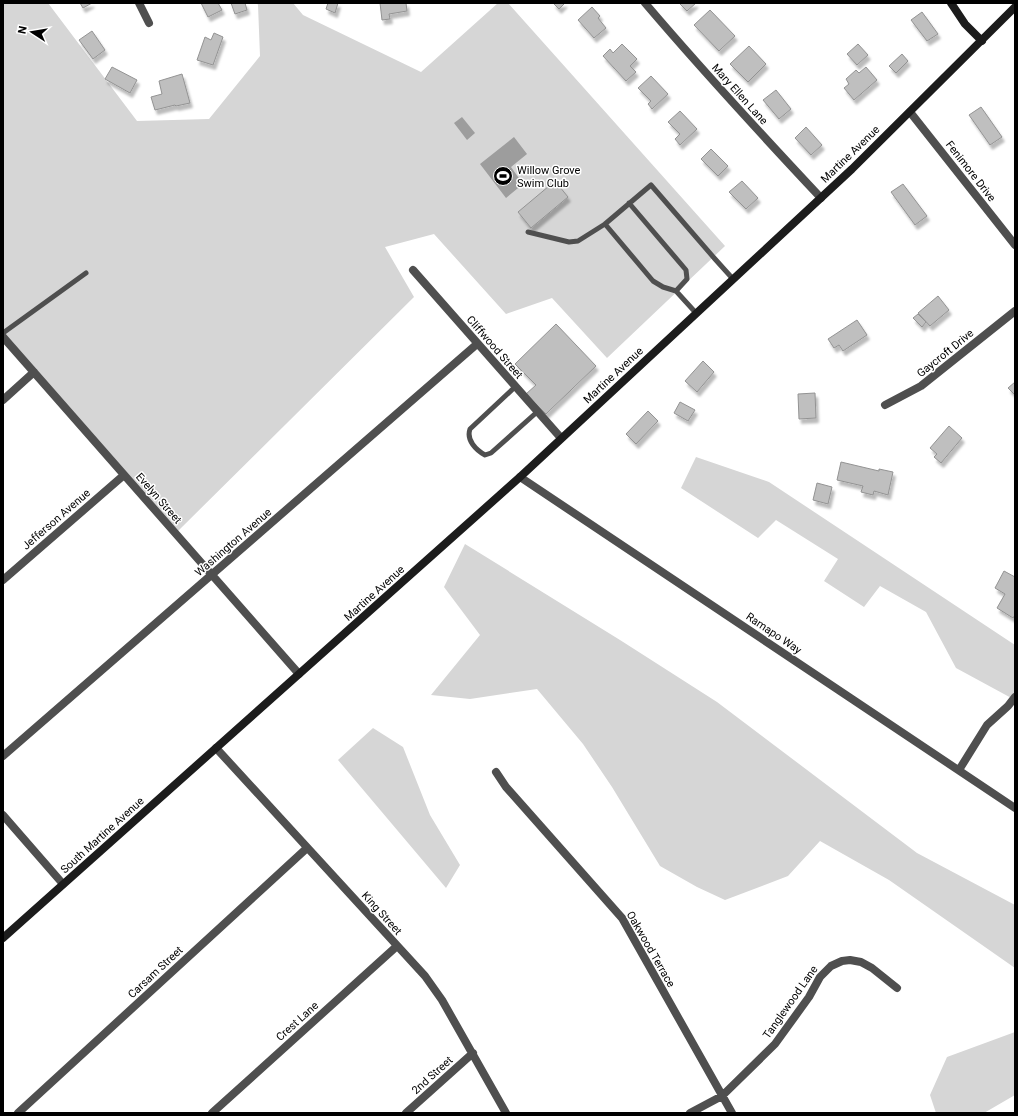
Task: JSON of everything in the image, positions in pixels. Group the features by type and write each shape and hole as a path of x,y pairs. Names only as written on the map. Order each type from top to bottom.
{"main road":[{"path":"951,3 965,24 982,40"},
{"name":"Martine Avenue","path":"216,748 520,477 560,438 696,314 852,169 1015,7"},
{"name":"South Martine Avenue","path":"3,938 216,748"}],"street":[{"path":"139,3 149,23"},
{"name":"Mary Ellen Lane","path":"645,3 676,40 768,142 821,198"},
{"name":"Fenimore Drive","path":"910,112 1015,245"},
{"name":"Cliffwood Street","path":"413,270 560,438"},
{"name":"Gaycroft Drive","path":"885,405 921,386 1015,311"},
{"name":"Evelyn Street","path":"3,337 299,674"},
{"name":"Washington Avenue","path":"3,756 478,344"},
{"path":"3,400 34,372"},
{"name":"Jefferson Avenue","path":"3,580 124,475"},
{"name":"Ramapo Way","path":"520,477 1015,808"},
{"path":"958,770 987,725 1008,706 1015,697"},
{"name":"King Street","path":"216,748 425,976 442,1000 506,1113"},
{"name":"Oakwood Terrace","path":"496,772 506,787 622,918 722,1096"},
{"path":"3,815 63,884"},
{"name":"Carsam Street","path":"18,1113 307,848"},
{"name":"Crest Lane","path":"212,1113 397,946"},
{"name":"Tanglewood Lane","path":"690,1113 722,1096 775,1044 809,997 820,976 831,966 842,961 850,960 861,962 872,968 897,988"},
{"name":"2nd Street","path":"406,1113 473,1053"},
{"path":"722,1096 732,1113"}],"lane":[{"path":"528,232 569,242 578,241 605,224 651,185 733,279"},
{"path":"630,203 686,270 687,280 676,291"},
{"path":"605,224 653,281 663,288 676,291 696,314"},
{"path":"3,333 86,273"},
{"path":"515,387 470,429 468,434 471,442 479,452 485,455 491,453 537,412"}],"shaded area":[{"path":"3,3 48,3 137,121 209,119 260,56 257,3 293,3 303,15 421,72 498,3 508,3 725,246 607,358 552,298 506,314 434,234 385,247 414,297 178,531 3,336"},
{"path":"462,117 475,133 467,140 454,123"},
{"name":"Willow Grove Swim Club","path":"514,137 527,154 511,167 523,184 506,198 480,164"},
{"path":"696,457 769,482 1015,645 1015,700 956,668 926,612 880,586 864,607 824,581 838,559 776,520 758,538 681,488"},
{"path":"465,544 717,702 917,853 1015,905 1015,968 889,880 820,841 788,876 725,900 697,887 660,866 612,787 583,744 537,689 470,699 431,695 480,635 444,587"},
{"path":"373,728 403,747 430,815 460,865 446,888 338,760"},
{"path":"1015,1032 1015,1095 984,1113 936,1113 930,1095 947,1057"}],"building":[{"path":"80,3 92,3 83,8"},
{"path":"201,3 218,3 222,10 208,17"},
{"path":"231,3 245,3 247,10 235,14"},
{"path":"328,3 338,3 335,13 326,9"},
{"path":"380,3 406,3 407,11 389,14 390,19 382,20"},
{"path":"553,3 565,3 559,9"},
{"path":"679,3 696,3 687,11"},
{"path":"592,7 600,16 598,18 606,28 594,38 578,20"},
{"path":"710,10 735,36 719,51 694,25"},
{"path":"922,12 938,34 927,41 911,20"},
{"path":"92,31 105,50 93,59 79,40"},
{"path":"214,33 223,37 213,65 197,60 205,37 211,40"},
{"path":"622,44 637,59 630,66 636,72 626,81 603,56 610,49 613,53"},
{"path":"858,44 868,55 857,65 847,54"},
{"path":"749,46 766,64 748,82 730,64"},
{"path":"902,54 908,61 896,73 889,66"},
{"path":"112,67 137,80 130,93 105,79"},
{"path":"866,67 877,80 854,100 844,88 849,84 846,79 856,70 859,73"},
{"path":"182,74 190,103 155,110 151,97 162,94 159,81"},
{"path":"651,76 668,94 652,109 648,104 651,101 638,88"},
{"path":"776,90 791,109 779,119 763,100"},
{"path":"981,107 1002,137 990,145 969,115"},
{"path":"680,111 697,129 680,145 675,139 680,134 668,122"},
{"path":"806,127 822,145 811,155 795,138"},
{"path":"711,149 728,166 718,176 701,159"},
{"path":"555,181 568,197 531,228 518,212"},
{"path":"742,181 758,198 746,209 729,192"},
{"path":"903,184 927,216 915,225 891,192"},
{"path":"938,296 949,310 930,326 918,313"},
{"path":"918,314 926,322 922,327 913,318"},
{"path":"857,320 867,335 843,351 839,345 834,348 828,339"},
{"path":"556,324 596,366 546,414 526,394 536,385 515,364"},
{"path":"703,361 714,372 697,392 685,381"},
{"path":"1015,382 1015,395 1008,388"},
{"path":"815,393 816,418 799,419 798,394"},
{"path":"680,402 695,410 688,421 674,413"},
{"path":"648,411 658,421 636,444 626,434"},
{"path":"949,426 962,438 941,463 934,457 937,454 930,448"},
{"path":"841,462 879,471 879,469 893,472 888,495 874,491 873,495 861,492 863,486 837,480"},
{"path":"817,483 832,487 828,504 813,500"},
{"path":"1004,571 1015,577 1015,615 1013,618 997,608 1005,594 995,588"}],"place":[{"name":"Willow Grove Swim Club","path":"503,176"}]}
